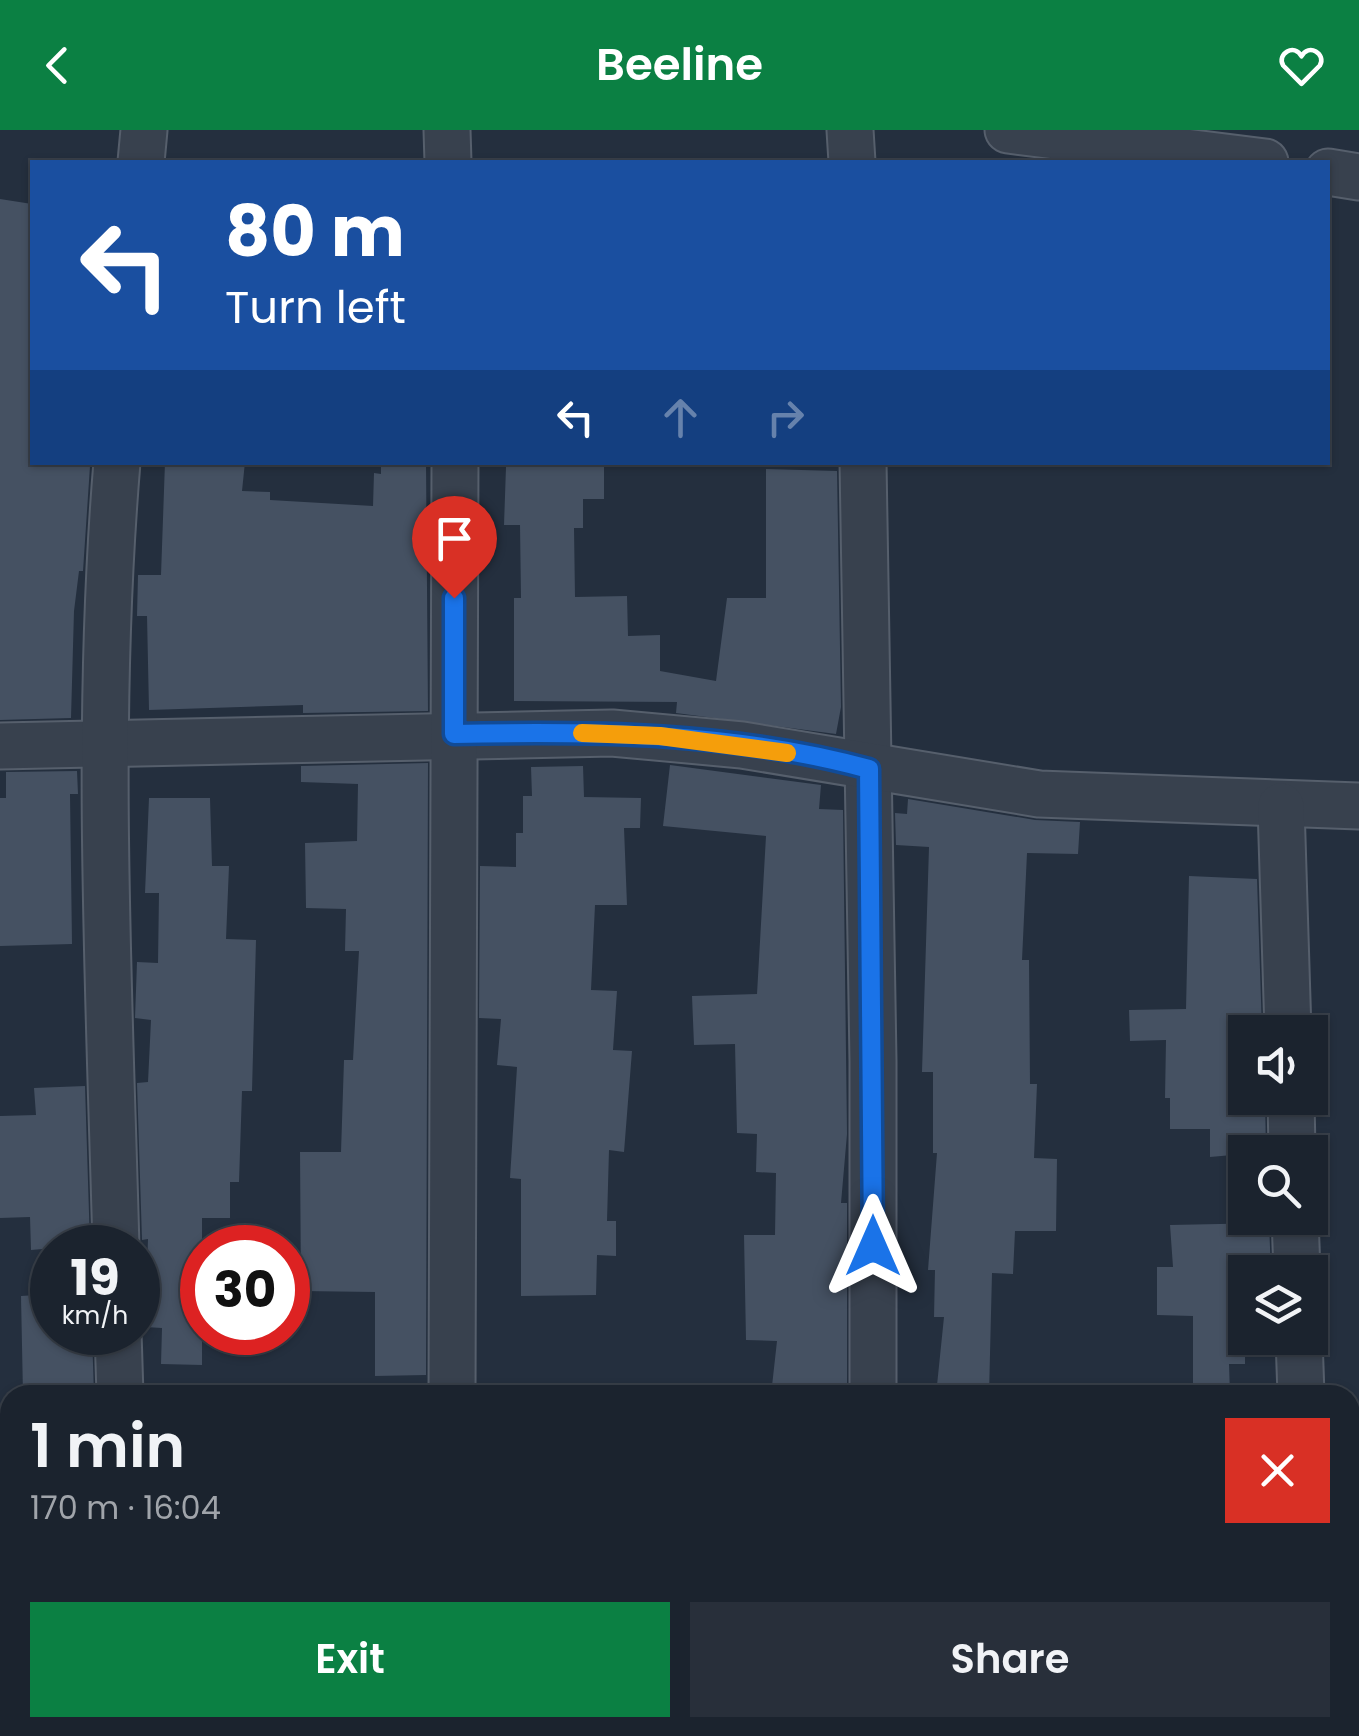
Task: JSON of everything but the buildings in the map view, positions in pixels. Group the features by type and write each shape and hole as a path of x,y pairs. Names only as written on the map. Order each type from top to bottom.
{"street":[{"path":"141,160 144,130"},
{"path":"447,130 448,160"},
{"path":"850,130 852,160"},
{"path":"1008,130 1249,160"},
{"path":"1330,172 1359,176"},
{"path":"115,1225 102,742 105,610 117,465"},
{"path":"452,1385 455,465"},
{"path":"862,465 869,769 873,1385"},
{"path":"0,746 454,734 660,736 742,745 1038,794 1359,806"},
{"path":"1280,806 1287,1015"},
{"path":"119,1355 120,1385"},
{"path":"1300,1355 1301,1385"}],"slow traffic":[{"path":"582,733 660,736 787,753"}],"route":[{"path":"454,598 454,734 660,736 742,745 869,769 873,1246"}]}
